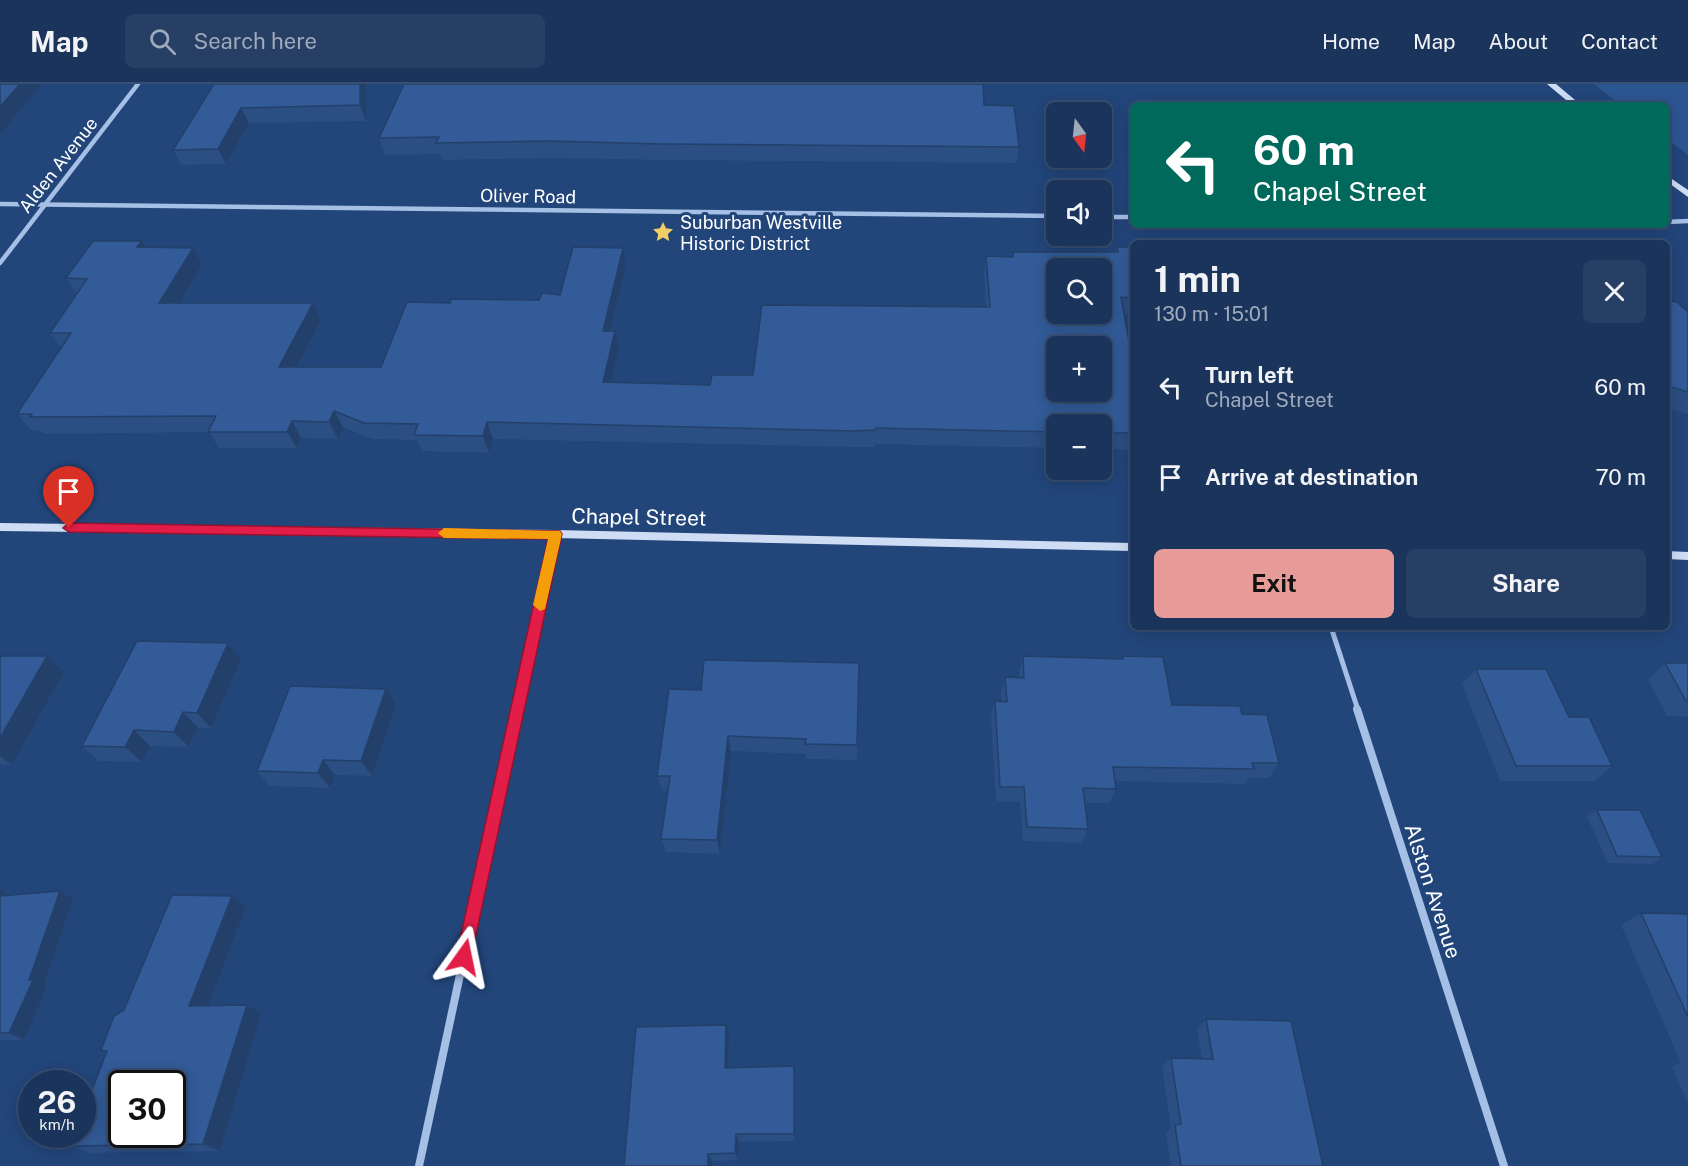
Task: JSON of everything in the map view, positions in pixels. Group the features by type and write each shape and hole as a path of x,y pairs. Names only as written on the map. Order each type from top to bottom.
{"street":[{"name":"Alden Avenue","path":"0,263 138,84"},
{"path":"1551,84 1573,102"},
{"path":"1670,180 1688,194"},
{"name":"Oliver Road","path":"0,204 1046,216"},
{"path":"1112,217 1130,217"},
{"path":"1670,222 1688,221"},
{"name":"Chapel Street","path":"0,526 555,534 1130,546"},
{"path":"419,1166 555,534"},
{"path":"1670,555 1688,556"},
{"name":"Alston Avenue","path":"1332,630 1504,1166"}],"shaded area":[{"path":"1594,84 1688,84 1688,155 1670,141 1670,102 1617,102"}],"building":[{"path":"0,84 20,84 0,107"},
{"path":"214,84 360,84 360,105 241,108 218,149 173,150"},
{"path":"404,84 983,84 984,105 1014,106 1019,147 551,141 436,143 439,137 379,138"},
{"path":"93,241 142,241 137,247 193,248 159,303 313,303 279,367 381,367 407,302 450,303 451,299 539,300 542,293 560,295 573,247 623,248 603,331 615,331 603,382 710,385 712,375 753,375 762,305 990,307 986,256 1013,257 1013,252 1118,252 1117,247 1130,247 1130,298 1121,297 1130,346 1130,433 1112,433 1112,414 1046,414 1046,432 876,428 876,430 853,431 487,422 483,436 414,435 418,424 364,423 334,411 329,422 292,421 287,432 208,432 216,416 30,417 32,414 17,414 71,333 50,333 87,279 66,278"},
{"path":"1670,301 1677,302 1688,312 1688,392 1670,387"},
{"path":"137,641 228,643 197,713 183,712 174,732 134,730 125,747 82,746"},
{"path":"0,656 47,656 0,738"},
{"path":"1023,656 1123,659 1123,656 1163,657 1172,705 1240,706 1242,714 1267,715 1279,763 1252,763 1254,769 1113,767 1116,789 1083,788 1088,829 1027,827 1024,787 1000,787 995,701 1007,702 1005,677 1024,678"},
{"path":"704,660 859,663 857,745 805,744 806,739 728,736 717,840 661,839 670,776 657,776 669,689 701,690"},
{"path":"1665,663 1688,663 1688,701 1686,701"},
{"path":"1476,669 1546,669 1569,717 1589,717 1612,766 1516,766"},
{"path":"290,686 386,689 361,761 323,760 318,773 257,771"},
{"path":"1597,810 1640,810 1662,857 1617,856"},
{"path":"60,891 29,980 33,980 9,1033 0,1033 0,896"},
{"path":"172,895 232,896 189,1006 247,1005 203,1144 186,1144 186,1070 108,1070 108,1145 96,1146 96,1080 107,1051 101,1050 114,1016 124,1010"},
{"path":"1641,913 1688,914 1688,1017"},
{"path":"1206,1019 1291,1021 1323,1166 1181,1166 1175,1125 1181,1124 1171,1058 1213,1059"},
{"path":"726,1025 725,1068 794,1066 794,1134 736,1134 735,1153 708,1154 708,1166 624,1166 636,1027"}],"slow traffic":[{"path":"444,533 555,534 540,605"}],"place":[{"name":"Suburban Westville Historic District","path":"663,232"}],"route":[{"path":"69,528 555,534 464,957"}]}
